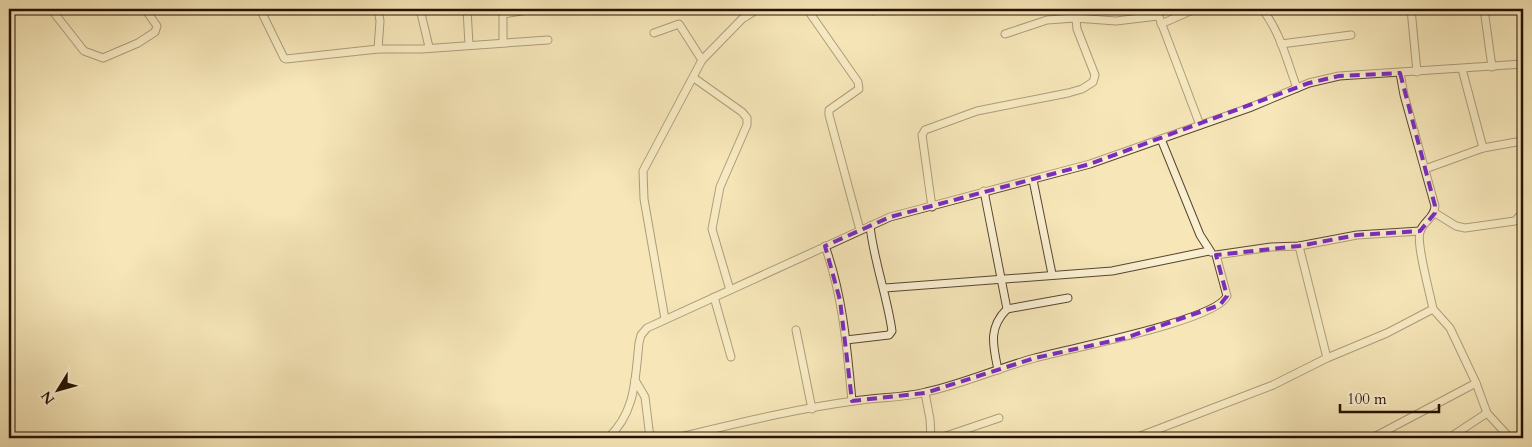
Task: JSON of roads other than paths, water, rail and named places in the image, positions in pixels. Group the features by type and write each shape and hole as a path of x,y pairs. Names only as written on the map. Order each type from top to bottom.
{"street":[{"path":"29,9 37,9"},
{"path":"50,9 84,51 103,58 138,43 155,32 157,26 145,9"},
{"path":"260,9 286,59 378,49 548,40"},
{"path":"378,9 380,21 378,49"},
{"path":"420,9 429,47"},
{"path":"467,9 469,45"},
{"path":"503,42 503,14 534,9"},
{"path":"665,319 644,199 643,171 702,60 742,19 758,9"},
{"path":"807,9 858,82 859,89 829,110 829,115 860,230"},
{"path":"932,207 922,135 925,130 977,112 1082,89 1093,82 1095,75 1082,45 1075,18 1075,9"},
{"path":"1161,24 1195,9"},
{"path":"1262,9 1268,16 1281,44 1297,88"},
{"path":"1411,9 1416,72"},
{"path":"1484,9 1492,67"},
{"path":"1005,34 1038,22 1075,18 1116,20 1157,13 1200,126"},
{"path":"654,33 678,24 702,60"},
{"path":"1281,44 1351,35"},
{"path":"608,438 623,423 633,395 641,335 647,328 890,217 932,207 984,191 1033,180 1162,139 1297,88 1339,76 1523,64"},
{"path":"1462,69 1483,148"},
{"path":"1400,73 1425,169 1434,213 1456,226 1465,228 1515,222 1523,212"},
{"path":"694,78 742,112 747,118 747,126 720,187 712,229 730,290"},
{"path":"1162,139 1200,236 1209,251 1216,255 1271,247 1299,246 1356,235 1420,230"},
{"path":"1425,169 1483,148 1522,141"},
{"path":"1033,180 1052,274"},
{"path":"984,191 1003,278 1007,309"},
{"path":"1434,213 1420,230 1418,243 1433,309 1450,328 1476,383 1487,413 1510,438"},
{"path":"846,340 888,336 892,331 885,288 872,245 870,226"},
{"path":"825,246 835,276 846,340 852,401"},
{"path":"1299,246 1326,358"},
{"path":"885,288 1112,271 1209,251"},
{"path":"676,438 852,401 925,392 1035,358 1125,338 1224,302 1227,296 1216,255"},
{"path":"714,297 731,357"},
{"path":"998,370 993,341 996,320 1007,309 1068,298"},
{"path":"1139,438 1273,385 1326,358 1387,333 1433,309"},
{"path":"796,330 812,409"},
{"path":"635,380 645,397 650,438"},
{"path":"1372,438 1476,383"},
{"path":"925,392 931,438"},
{"path":"1449,438 1487,413"},
{"path":"940,438 999,418"}]}
